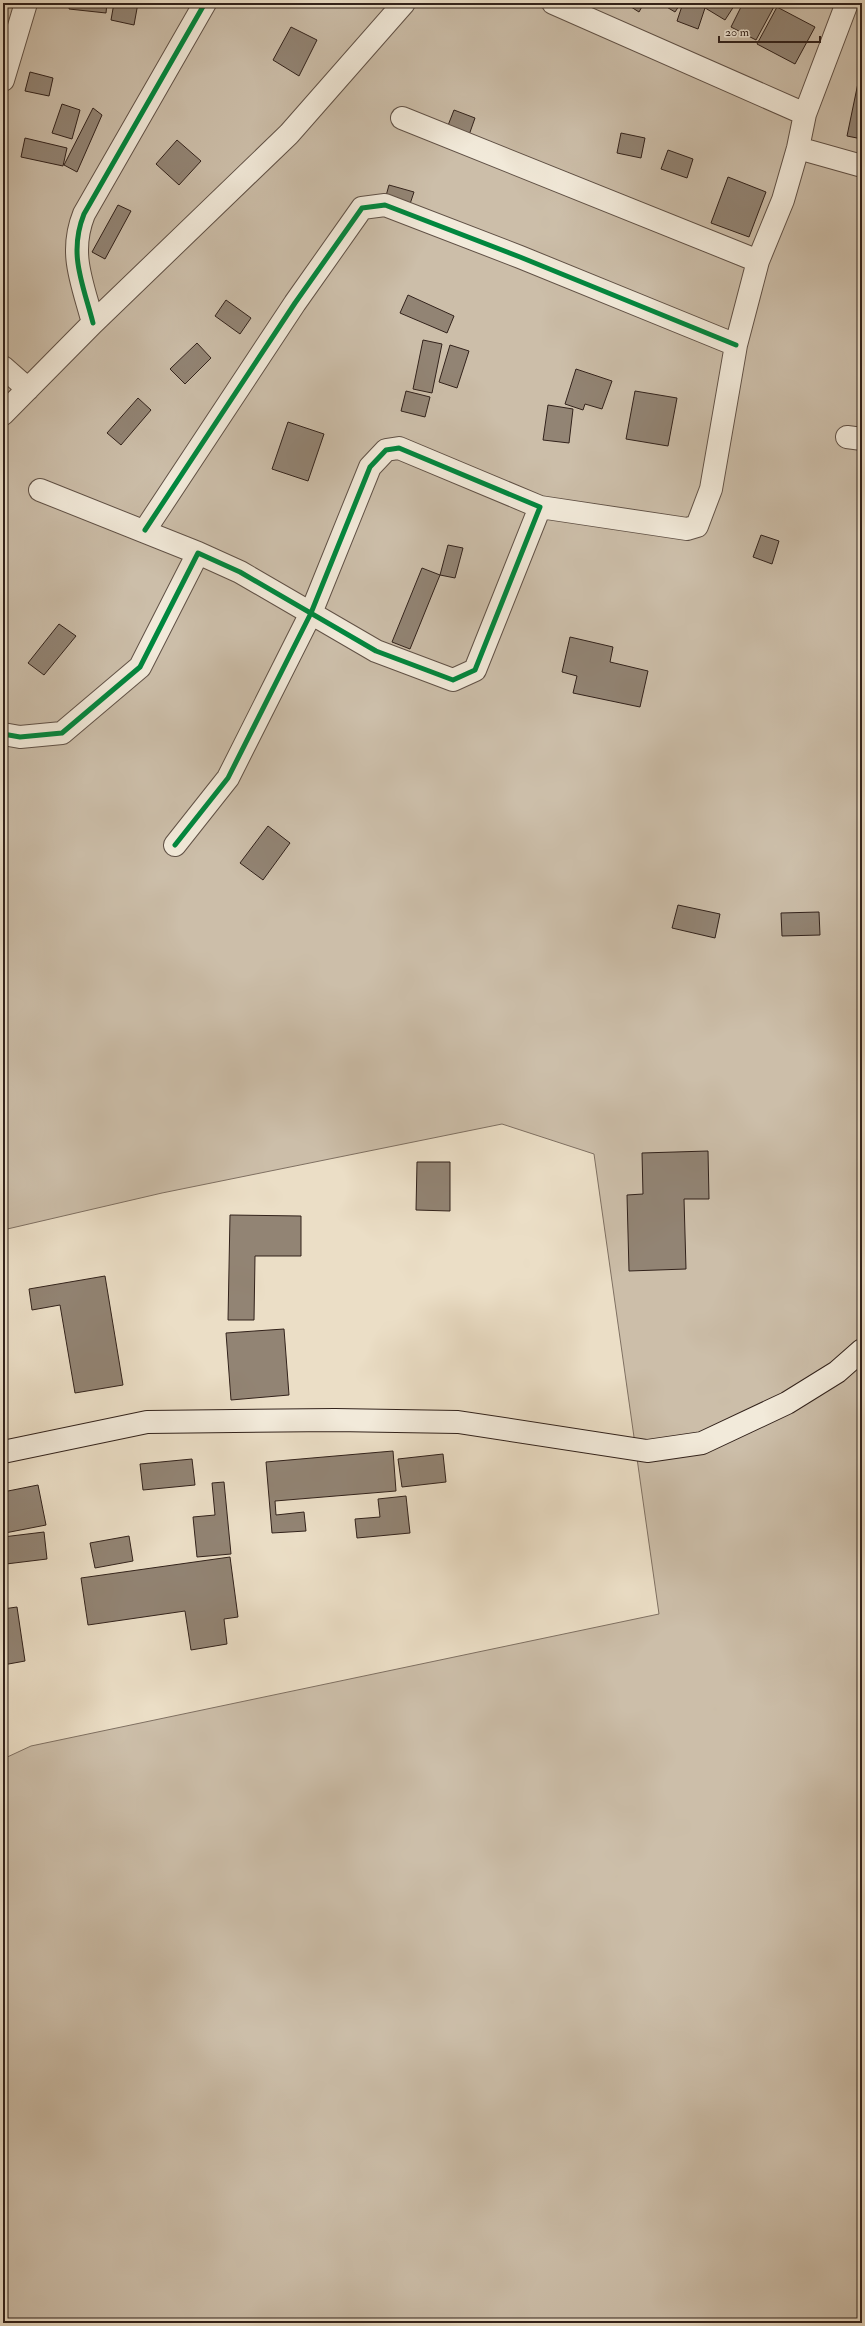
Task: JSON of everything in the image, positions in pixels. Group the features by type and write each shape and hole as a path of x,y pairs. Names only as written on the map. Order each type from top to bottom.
{"street":[{"path":"3,80 26,3"},
{"path":"93,323 75,255 77,230 84,214 205,3"},
{"path":"3,414 93,323 288,134 404,3"},
{"path":"553,3 805,114"},
{"path":"175,845 228,778 311,613 370,467 386,450 399,448 540,507 687,529 697,526 711,489 736,345 758,262 783,200 798,148 805,114 847,3"},
{"path":"402,118 758,262"},
{"path":"798,148 862,166"},
{"path":"144,530 295,303 362,208 385,205 520,257 736,345"},
{"path":"3,367 28,389"},
{"path":"40,490 144,530 240,572 376,650 453,680 475,670 540,507"},
{"path":"3,734 20,737 62,733 140,667 198,553"},
{"path":"3,1452 147,1422 335,1420 458,1422 647,1451 702,1443 709,1440 787,1403 837,1372 862,1350"}],"shaded area":[{"path":"3,3 862,3 862,2323 3,2323 3,1759 31,1746 659,1614 594,1154 502,1124 162,1193 3,1230"}],"building":[{"path":"70,3 107,3 106,13 69,9"},
{"path":"114,3 138,3 134,25 111,20"},
{"path":"629,3 644,3 639,12 628,5"},
{"path":"660,3 681,3 675,12"},
{"path":"683,3 691,3 705,8 698,29 677,21"},
{"path":"697,3 736,3 725,20"},
{"path":"743,3 776,3 756,40 731,27"},
{"path":"777,7 815,27 795,64 757,44"},
{"path":"291,27 317,40 299,76 273,60"},
{"path":"30,72 53,78 49,96 25,91"},
{"path":"858,83 862,83 862,139 847,136"},
{"path":"62,104 80,110 72,139 52,133"},
{"path":"93,108 102,115 77,172 64,165"},
{"path":"454,110 475,118 469,135 447,128"},
{"path":"621,133 645,138 641,158 617,153"},
{"path":"25,138 67,148 63,166 21,157"},
{"path":"177,140 201,161 179,185 156,164"},
{"path":"668,150 693,159 687,178 661,169"},
{"path":"728,177 766,192 749,237 711,223"},
{"path":"389,185 414,192 408,210 384,203"},
{"path":"118,205 131,211 105,259 92,252"},
{"path":"408,295 454,316 447,333 400,313"},
{"path":"226,300 251,318 240,334 215,316"},
{"path":"423,340 442,344 432,393 413,389"},
{"path":"197,343 211,358 185,384 170,369"},
{"path":"450,345 469,351 457,388 439,382"},
{"path":"576,369 612,381 602,409 585,404 583,410 565,404"},
{"path":"406,391 430,397 425,417 401,411"},
{"path":"635,391 677,398 668,446 626,439"},
{"path":"138,398 151,410 121,445 107,433"},
{"path":"548,405 573,409 569,443 543,440"},
{"path":"288,422 324,434 308,481 272,469"},
{"path":"761,535 779,541 772,564 753,557"},
{"path":"448,545 463,548 455,578 440,575"},
{"path":"422,568 440,575 410,649 392,642"},
{"path":"59,624 76,636 44,675 28,663"},
{"path":"570,637 613,647 610,662 648,671 640,707 573,693 577,676 562,672"},
{"path":"268,826 290,843 263,880 240,863"},
{"path":"678,905 720,914 715,938 672,928"},
{"path":"819,912 820,935 782,936 781,913"},
{"path":"708,1151 709,1199 684,1199 686,1269 629,1271 627,1195 643,1194 642,1153"},
{"path":"417,1162 450,1162 450,1211 416,1210"},
{"path":"230,1215 301,1216 301,1256 255,1256 254,1320 228,1320"},
{"path":"105,1276 123,1385 75,1393 60,1305 32,1310 29,1289"},
{"path":"284,1329 289,1395 231,1400 226,1333"},
{"path":"393,1451 396,1491 275,1501 276,1515 304,1512 306,1531 272,1533 266,1462"},
{"path":"443,1454 446,1482 402,1487 398,1459"},
{"path":"192,1459 195,1485 143,1490 140,1464"},
{"path":"224,1482 231,1554 197,1557 193,1517 215,1515 212,1483"},
{"path":"38,1485 46,1525 5,1533 3,1492"},
{"path":"406,1496 410,1533 357,1538 355,1519 380,1517 378,1499"},
{"path":"44,1532 47,1559 6,1564 3,1537"},
{"path":"129,1536 133,1561 95,1568 90,1543"},
{"path":"230,1557 238,1617 224,1619 227,1644 191,1650 185,1611 88,1625 81,1578"},
{"path":"17,1607 25,1661 3,1665 3,1609"}],"cycle path":[{"path":"93,323 77,256 79,229 84,214 205,3"},
{"path":"145,530 295,303 362,208 385,205 520,257 736,345"},
{"path":"3,734 20,737 62,733 140,667 198,553 240,572 376,651 453,680 475,670 540,507 399,448 386,450 370,467 311,613 228,778 175,845"}]}
